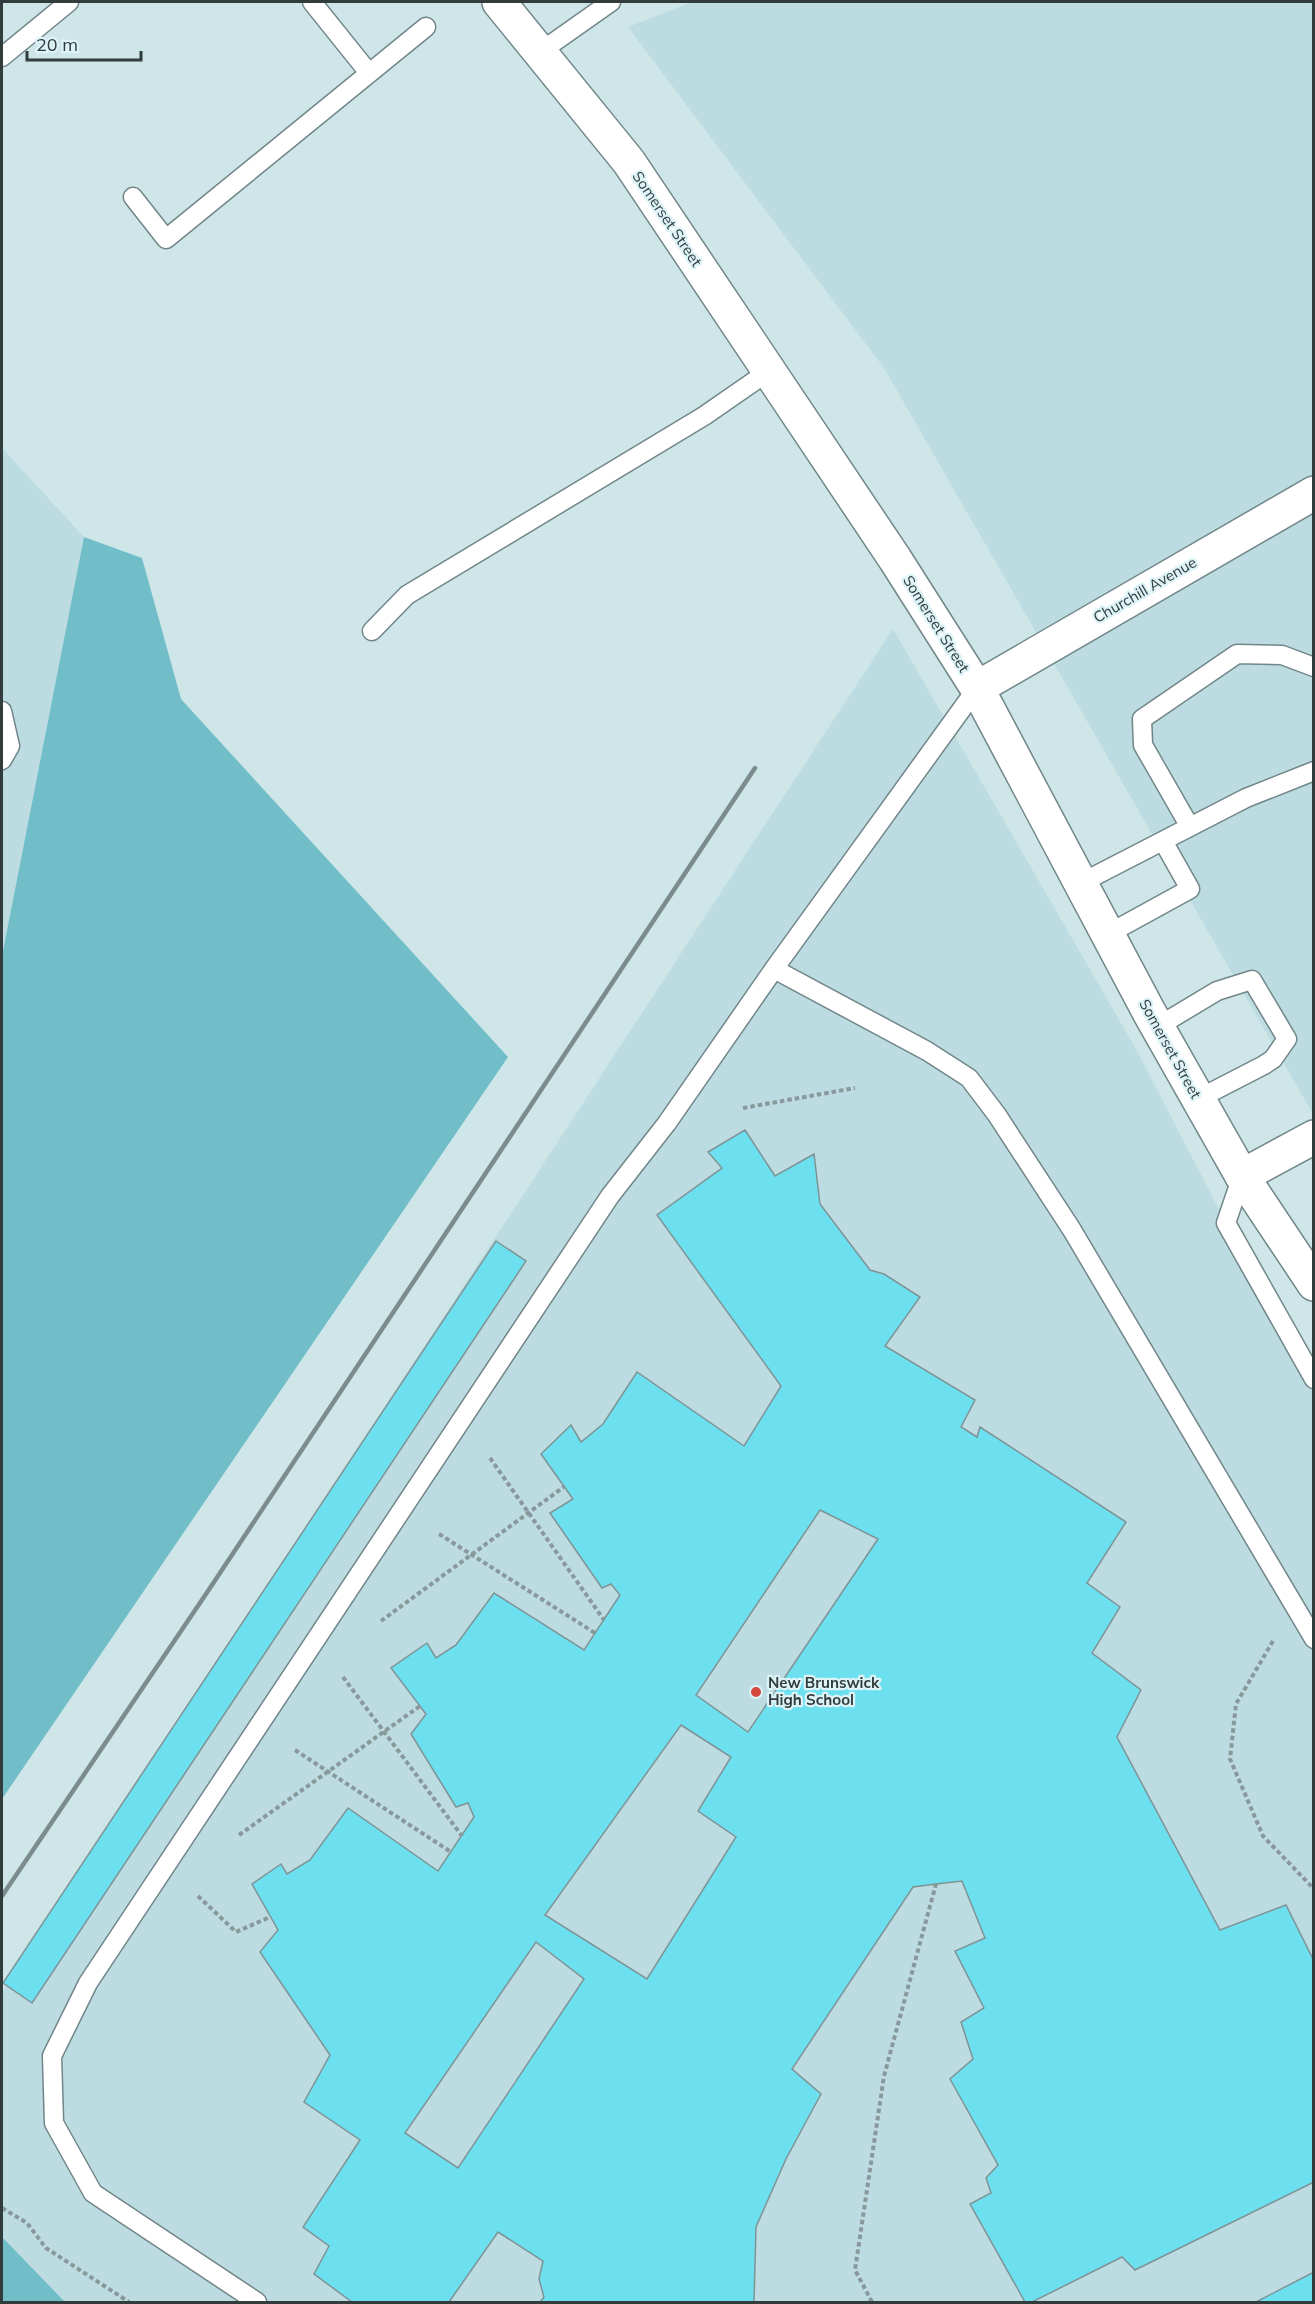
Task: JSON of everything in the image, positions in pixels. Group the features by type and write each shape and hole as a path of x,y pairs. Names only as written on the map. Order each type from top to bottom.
{"main road":[{"name":"Somerset Street","path":"499,2 629,162 895,559 977,688 1157,1027 1242,1176 1314,1284"},
{"name":"Churchill Avenue","path":"977,688 1314,494"},
{"path":"1242,1176 1314,1137"}],"lane":[{"path":"2,57 69,2"},
{"path":"312,2 369,73"},
{"path":"540,52 611,2"},
{"path":"134,197 166,239 426,27"},
{"path":"372,631 407,595 704,416 769,371"},
{"path":"1190,827 1143,745 1142,719 1237,654 1282,655 1314,668"},
{"path":"257,2302 93,2193 54,2123 52,2056 88,1983 610,1196 667,1123 774,969 977,688"},
{"path":"2,711 10,746 2,760"},
{"path":"1081,883 1246,798 1314,771"},
{"path":"1108,934 1190,889 1163,841"},
{"path":"774,969 927,1051 969,1078 997,1115 1072,1230 1314,1639"},
{"path":"1157,1027 1217,991 1252,980 1287,1039 1273,1059 1198,1099"},
{"path":"1242,1176 1226,1223 1314,1379"}],"path":[{"path":"743,1108 855,1088"},
{"path":"489,1458 604,1620"},
{"path":"381,1621 565,1486"},
{"path":"439,1534 595,1633"},
{"path":"1273,1641 1236,1704 1230,1759 1263,1836 1314,1889"},
{"path":"343,1677 462,1836"},
{"path":"239,1835 420,1706"},
{"path":"295,1750 451,1852"},
{"path":"872,2302 855,2270 882,2088 936,1884"},
{"path":"198,1896 236,1932 270,1917"},
{"path":"2,2208 27,2223 46,2248 129,2302"}],"shaded area":[{"path":"692,2 1313,2 1313,1114 884,368 628,27"},
{"path":"2,448 84,537 2,956"},
{"path":"84,537 142,558 181,699 508,1057 2,1799 2,956"},
{"name":"New Brunswick High School","path":"893,629 1136,1049 1313,1391 1313,2302 2,2302 2,1992"},
{"path":"2,2237 65,2302 2,2302"}],"building":[{"path":"745,1130 775,1176 814,1154 820,1204 870,1270 884,1274 920,1297 885,1346 975,1400 961,1427 977,1437 980,1427 1126,1522 1087,1583 1120,1607 1092,1653 1141,1690 1117,1737 1220,1930 1286,1905 1314,1961 1314,2182 1135,2270 1122,2257 1032,2302 1025,2302 970,2204 991,2193 986,2178 998,2165 950,2079 973,2059 961,2022 984,2008 955,1951 985,1938 962,1881 936,1884 913,1887 792,2069 821,2094 786,2159 756,2227 754,2302 540,2302 544,2297 539,2279 543,2261 498,2232 449,2302 352,2302 314,2274 329,2246 303,2227 360,2140 304,2102 330,2055 260,1952 278,1930 252,1884 281,1864 287,1874 310,1860 348,1808 438,1871 474,1817 468,1803 456,1807 411,1734 426,1714 391,1668 427,1643 436,1658 456,1645 494,1593 584,1650 620,1595 611,1584 602,1588 550,1513 573,1499 541,1454 571,1425 581,1442 603,1424 637,1372 744,1446 781,1386 657,1215 722,1168 708,1152","holes":["820,1510 878,1539 748,1732 696,1695","681,1725 731,1757 698,1811 736,1837 647,1979 545,1915","536,1942 584,1979 458,2168 405,2133"]},
{"path":"496,1241 526,1261 32,2003 3,1983"},
{"path":"1314,2272 1314,2302 1256,2302"}],"railway":[{"path":"2,1896 206,1594 755,768"}],"place":[{"name":"New Brunswick High School","path":"756,1692"}]}
